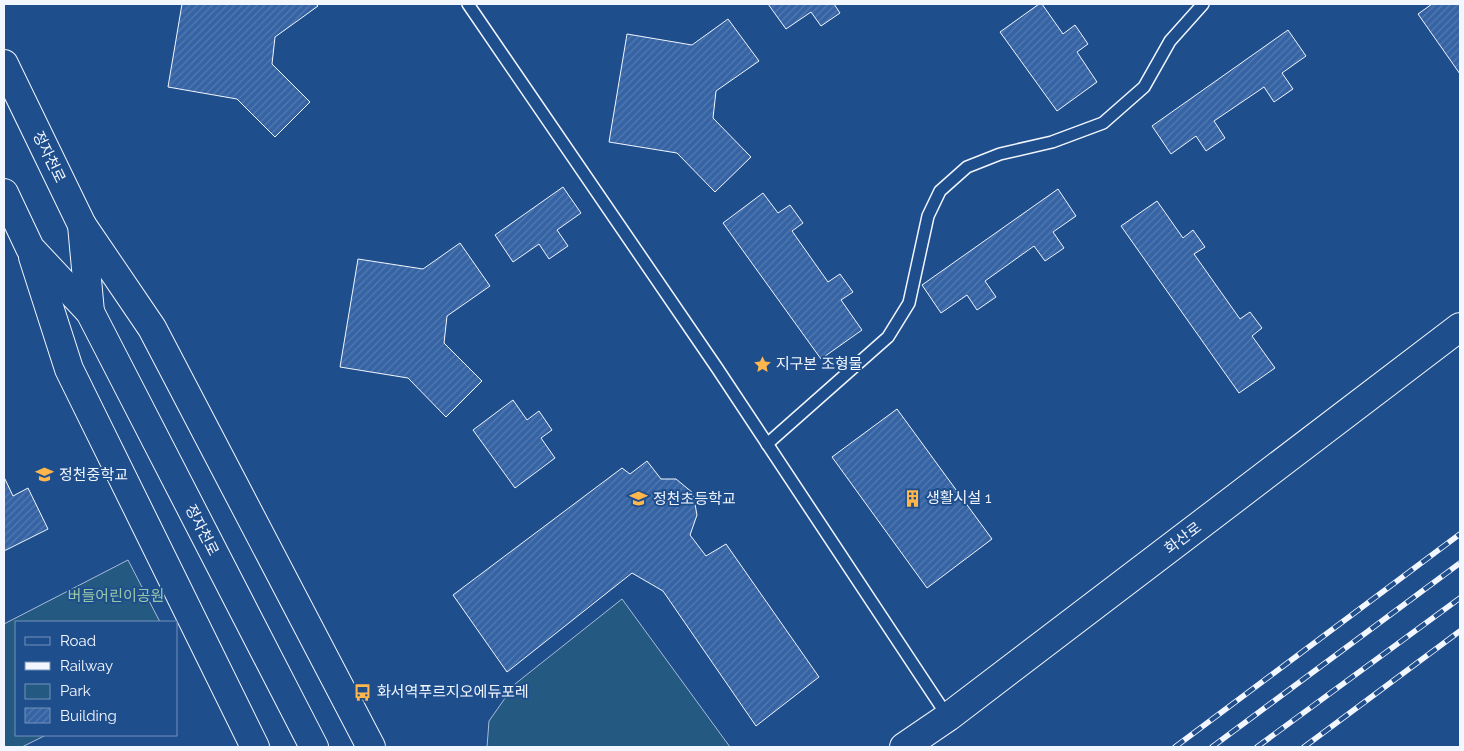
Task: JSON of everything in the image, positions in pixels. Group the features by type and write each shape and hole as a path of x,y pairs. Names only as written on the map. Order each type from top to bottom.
{"street":[{"name":"정자천로","path":"4,64 82,225 90,312"},
{"name":"정자천로","path":"4,193 30,248 90,312 314,747"},
{"path":"82,225 152,328 371,747"},
{"path":"30,248 68,369 255,747"},
{"name":"화산로","path":"904,747 948,717 1460,327"}],"lane":[{"path":"468,4 767,444 948,717"},
{"path":"767,444 888,337 909,303 928,216 940,191 967,168 1000,154 1052,142 1103,123 1144,87 1170,41 1203,4"}],"green space":[{"name":"버들어린이공원","path":"128,560 159,621 15,621 15,736 44,736 22,747 4,747 4,624"},
{"path":"622,599 730,747 487,747 489,721 515,684"}],"building":[{"path":"182,4 316,4 318,6 275,37 272,64 310,102 275,137 237,99 168,87"},
{"path":"768,4 834,4 840,13 821,26 811,12 786,29"},
{"path":"1039,4 1042,4 1063,34 1075,25 1088,44 1077,52 1097,82 1057,111 1000,32"},
{"path":"1432,4 1460,4 1460,74 1418,14"},
{"path":"728,19 759,61 716,91 713,118 751,157 715,192 677,153 609,142 627,34 692,45"},
{"path":"1288,30 1306,56 1282,73 1293,89 1274,102 1264,87 1214,121 1225,138 1206,151 1196,136 1171,154 1152,126"},
{"path":"563,187 581,213 557,230 568,246 549,259 539,244 513,262 495,235"},
{"path":"1058,189 1076,216 1053,232 1064,248 1045,261 1034,246 985,281 996,297 977,310 967,295 941,313 922,285"},
{"path":"763,193 778,213 790,205 803,223 792,231 828,282 840,274 853,292 841,300 862,330 821,359 723,223"},
{"path":"1157,201 1183,238 1193,230 1205,247 1194,254 1240,319 1250,312 1262,328 1252,336 1275,368 1239,393 1121,226"},
{"path":"460,243 490,286 447,316 444,343 482,381 446,417 408,378 340,367 358,259 423,269"},
{"path":"513,400 527,420 539,411 552,430 541,438 555,458 515,488 473,430"},
{"name":"생활시설 1","path":"897,409 992,539 927,588 832,457"},
{"path":"647,461 661,479 676,479 693,493 697,515 690,535 706,556 726,544 819,677 756,726 663,591 632,573 507,672 453,595 622,468 630,474"},
{"path":"4,477 13,496 28,488 48,529 4,551"}],"railway":[{"path":"1175,747 1460,534"},
{"path":"1212,747 1460,563"},
{"path":"1257,747 1460,598"},
{"path":"1304,747 1460,631"}],"place":[{"name":"지구본 조형물","path":"762,364"},
{"name":"정천중학교","path":"45,475"},
{"name":"생활시설 1","path":"912,498"},
{"name":"정천초등학교","path":"639,499"},
{"name":"화서역푸르지오에듀포레","path":"363,692"}]}
